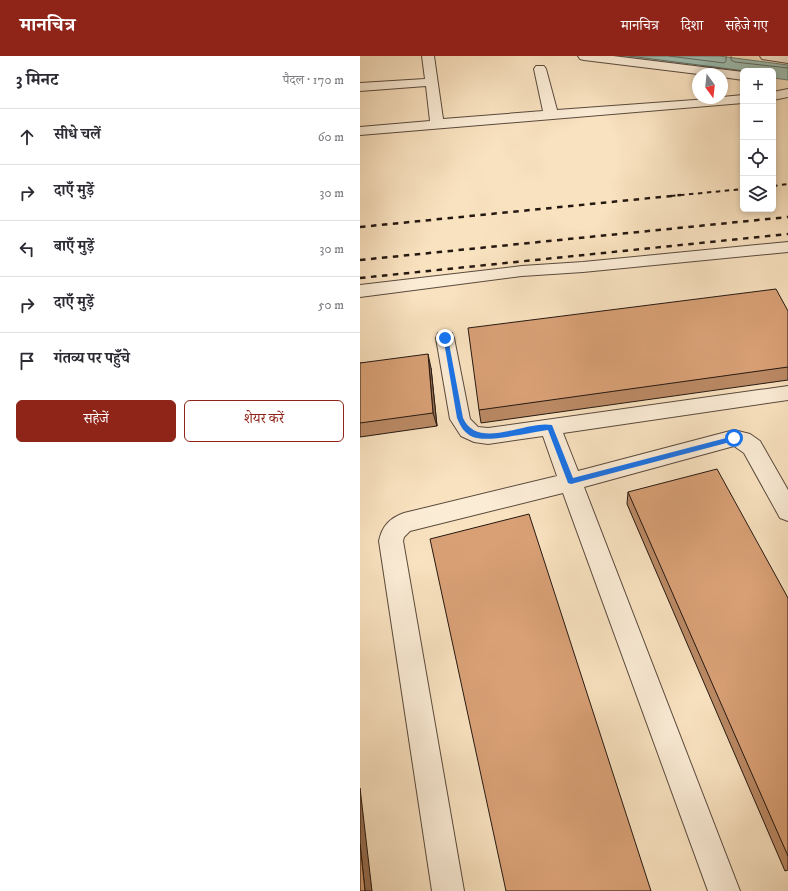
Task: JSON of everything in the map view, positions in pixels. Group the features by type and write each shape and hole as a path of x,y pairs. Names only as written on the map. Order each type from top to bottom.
{"street":[{"path":"428,56 438,124"},
{"path":"584,56 740,76"},
{"path":"766,56 788,59"},
{"path":"540,69 551,114"},
{"path":"360,87 432,82"},
{"path":"788,82 784,82 788,85"},
{"path":"776,95 788,93"},
{"path":"360,131 740,99"},
{"path":"360,291 528,271 788,247"},
{"path":"445,338 460,418 464,428 475,435 488,436 788,393"},
{"path":"550,427 724,891"},
{"path":"448,891 391,541 392,533 396,528 404,523 571,482 734,438 743,440 752,447 788,511"}],"water":[{"path":"597,56 719,56 788,65 788,80 776,78 776,68 740,68 740,74 728,72 728,68 694,68"}],"building":[{"path":"776,289 788,311 788,367 479,410 468,328"},
{"path":"428,354 433,413 360,423 360,363"},
{"path":"717,469 788,598 788,856 628,492"},
{"path":"529,514 651,891 506,891 430,539"},
{"path":"360,844 365,891 360,891"}],"railway":[{"path":"776,186 788,184"},
{"path":"671,196 740,189"},
{"path":"360,227 681,195"},
{"path":"360,260 788,217"},
{"path":"360,278 788,234"}],"route":[{"path":"445,338 460,418 464,428 475,435 488,436 550,427 571,482 734,438"}]}
